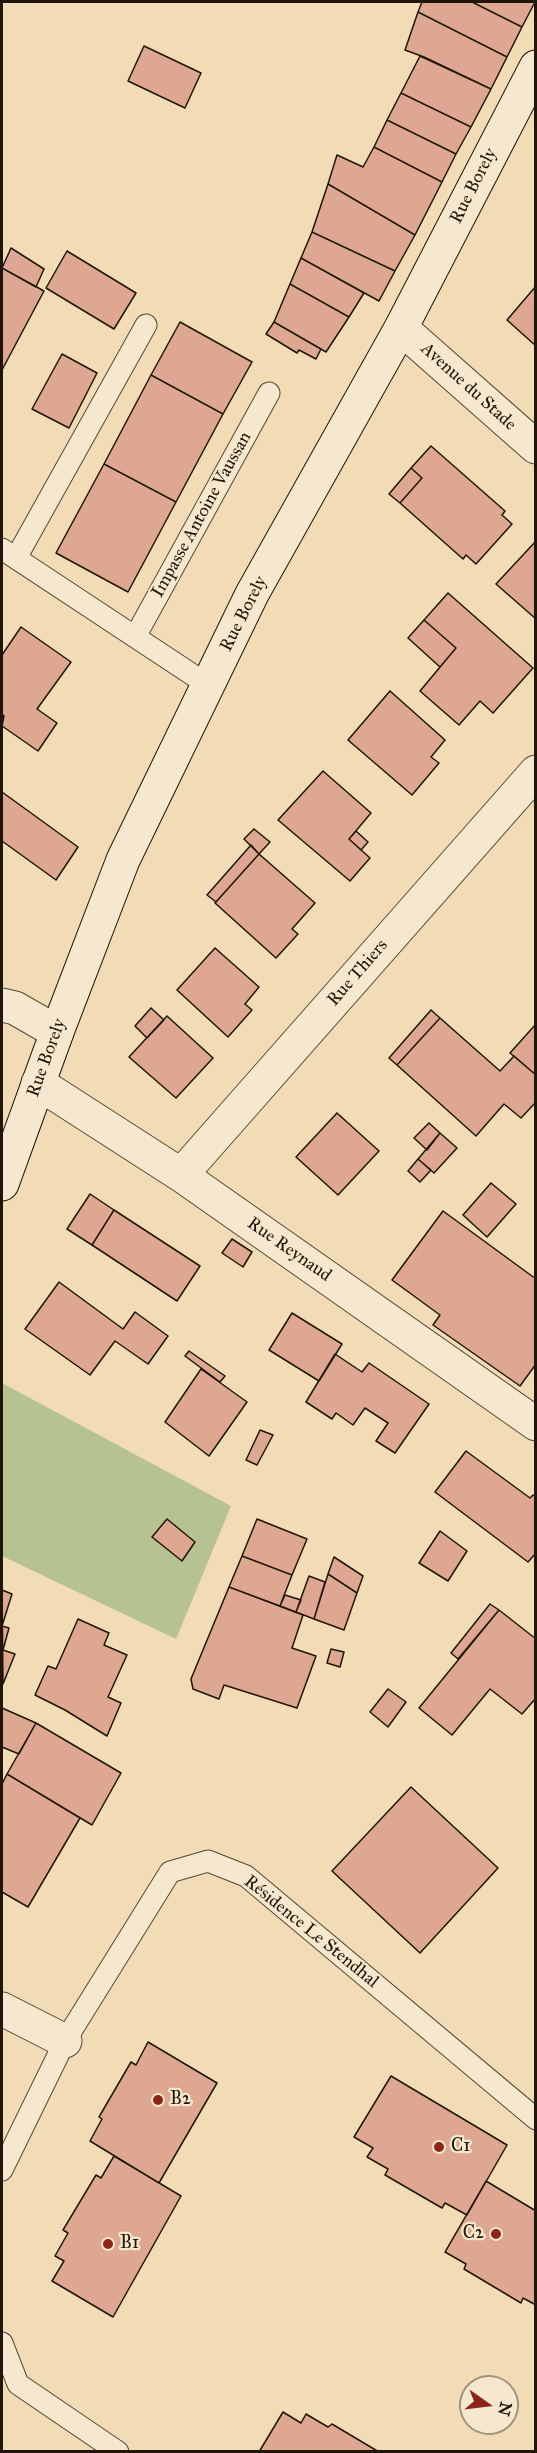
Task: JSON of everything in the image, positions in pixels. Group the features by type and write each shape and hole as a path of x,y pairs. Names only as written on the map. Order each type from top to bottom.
{"street":[{"name":"Rue Borely","path":"2,1184 123,860 252,594 401,328 536,67"},
{"name":"Avenue du Stade","path":"401,328 536,447"},
{"name":"Rue Thiers","path":"181,1174 536,771"},
{"path":"2,1005 15,1008 57,1032"},
{"name":"Rue Reynaud","path":"38,1083 181,1174 536,1424"},
{"path":"2,2009 65,2040"}],"lane":[{"path":"146,325 9,554 208,685"},
{"name":"Impasse Antoine Vaussan","path":"135,637 269,393"},
{"name":"Résidence Le Stendhal","path":"2,2170 65,2040 170,1872 208,1861 246,1876 536,2119"},
{"path":"2,2343 18,2384 118,2451"}],"green space":[{"path":"2,1383 231,1506 176,1639 2,1556"}],"building":[{"path":"422,2 472,2 522,27 507,57 418,12"},
{"path":"472,2 535,2 522,27"},
{"path":"418,12 507,57 491,89 405,50"},
{"path":"144,46 201,73 185,108 128,81"},
{"path":"420,56 491,89 471,127 401,93"},
{"path":"401,93 471,127 456,154 387,120"},
{"path":"387,120 456,154 442,182 374,147"},
{"path":"374,147 442,182 415,235 328,184 337,155 363,167"},
{"path":"328,184 415,235 395,271 312,232"},
{"path":"312,232 395,271 379,301 301,258"},
{"path":"11,248 44,269 36,287 2,268"},
{"path":"67,251 136,293 114,329 46,288"},
{"path":"301,258 364,293 349,317 290,284"},
{"path":"2,268 44,291 2,370"},
{"path":"290,284 349,317 326,352 274,322"},
{"path":"536,286 536,346 507,320"},
{"path":"180,322 252,362 223,414 151,375"},
{"path":"274,322 321,349 316,359 299,350 297,353 266,334"},
{"path":"62,354 97,373 69,428 32,409"},
{"path":"151,375 223,414 176,502 104,464"},
{"path":"431,446 505,511 502,515 512,524 476,564 466,555 463,559 400,503 422,478 411,468"},
{"path":"104,464 176,502 128,592 56,553"},
{"path":"411,468 422,478 400,503 389,494"},
{"path":"536,541 536,619 496,584"},
{"path":"448,593 533,668 493,713 480,701 459,725 420,691 456,648 424,620"},
{"path":"424,620 456,648 440,667 408,638"},
{"path":"21,627 71,662 37,709 57,723 38,751 2,726 4,716 2,714 2,655"},
{"path":"390,691 445,740 431,757 439,763 412,795 348,740"},
{"path":"323,771 371,813 349,839 370,858 350,881 278,820"},
{"path":"2,792 78,847 56,880 2,841"},
{"path":"254,829 270,842 259,854 244,839"},
{"path":"356,831 368,842 361,850 349,839"},
{"path":"251,845 259,854 216,902 207,895"},
{"path":"259,854 315,903 292,929 298,934 276,958 215,903"},
{"path":"215,948 259,987 245,1004 252,1010 228,1037 177,990"},
{"path":"151,1008 164,1020 147,1038 135,1026"},
{"path":"431,1010 440,1018 397,1065 389,1058"},
{"path":"167,1016 213,1058 176,1098 129,1057"},
{"path":"440,1018 500,1071 514,1056 536,1075 536,1102 521,1118 504,1104 476,1136 397,1065"},
{"path":"536,1024 536,1075 510,1053"},
{"path":"337,1113 379,1151 338,1195 296,1157"},
{"path":"429,1123 440,1133 427,1150 414,1138"},
{"path":"440,1133 457,1148 434,1173 418,1159"},
{"path":"418,1159 431,1170 420,1182 408,1171"},
{"path":"491,1183 516,1204 487,1237 463,1215"},
{"path":"90,1194 114,1210 92,1245 67,1229"},
{"path":"114,1210 200,1266 177,1301 92,1245"},
{"path":"443,1211 536,1279 536,1364 520,1386 433,1325 440,1315 392,1280"},
{"path":"232,1239 252,1252 243,1267 222,1253"},
{"path":"59,1282 123,1329 135,1312 168,1336 148,1364 115,1341 90,1375 25,1329"},
{"path":"292,1313 342,1344 319,1381 269,1350"},
{"path":"189,1351 225,1376 220,1382 185,1356"},
{"path":"335,1354 362,1372 369,1363 429,1404 395,1453 376,1441 388,1423 365,1408 353,1425 336,1413 332,1419 306,1402"},
{"path":"201,1369 247,1402 209,1456 165,1422"},
{"path":"260,1430 273,1435 257,1465 246,1460"},
{"path":"466,1451 530,1498 533,1495 536,1497 536,1553 528,1562 435,1492"},
{"path":"167,1519 195,1542 182,1561 152,1537"},
{"path":"257,1519 307,1539 292,1575 242,1556"},
{"path":"440,1531 467,1551 448,1581 419,1563"},
{"path":"242,1556 292,1575 280,1606 229,1587"},
{"path":"334,1557 363,1576 357,1593 328,1574"},
{"path":"328,1574 357,1593 344,1630 314,1619"},
{"path":"309,1576 325,1582 314,1619 296,1612"},
{"path":"229,1587 303,1615 292,1648 316,1656 297,1708 224,1685 219,1699 193,1689 191,1679"},
{"path":"2,1590 12,1594 2,1625"},
{"path":"285,1595 301,1600 296,1612 280,1606"},
{"path":"490,1604 499,1610 458,1659 451,1653"},
{"path":"499,1610 536,1639 536,1698 522,1714 490,1689 452,1735 419,1708"},
{"path":"78,1619 109,1633 104,1645 127,1655 108,1697 121,1703 107,1736 65,1710 35,1695 48,1666 56,1669"},
{"path":"2,1626 9,1628 3,1650 15,1654 3,1684"},
{"path":"331,1649 344,1652 340,1667 327,1663"},
{"path":"388,1689 406,1702 388,1727 370,1712"},
{"path":"2,1708 36,1723 19,1754 2,1747"},
{"path":"36,1723 121,1773 92,1825 7,1774"},
{"path":"7,1774 80,1818 28,1907 2,1892 2,1784"},
{"path":"411,1787 498,1868 420,1953 332,1871"},
{"name":"B2","path":"148,2042 217,2083 159,2183 90,2141 102,2119 99,2117 131,2062 136,2065"},
{"name":"C1","path":"391,2076 507,2145 467,2215 445,2203 442,2208 385,2175 388,2169 367,2157 373,2148 354,2137"},
{"name":"B1","path":"114,2156 181,2196 113,2317 52,2281 64,2261 55,2256 68,2233 63,2230 96,2175 101,2178"},
{"name":"C2","path":"486,2181 536,2211 536,2305 523,2298 521,2303 464,2269 466,2264 445,2252"},
{"path":"283,2412 301,2423 306,2414 328,2427 332,2424 379,2452 259,2452"}],"place":[{"name":"B2","path":"158,2100"},
{"name":"C1","path":"439,2147"},
{"name":"C2","path":"496,2234"},
{"name":"B1","path":"108,2244"}]}
